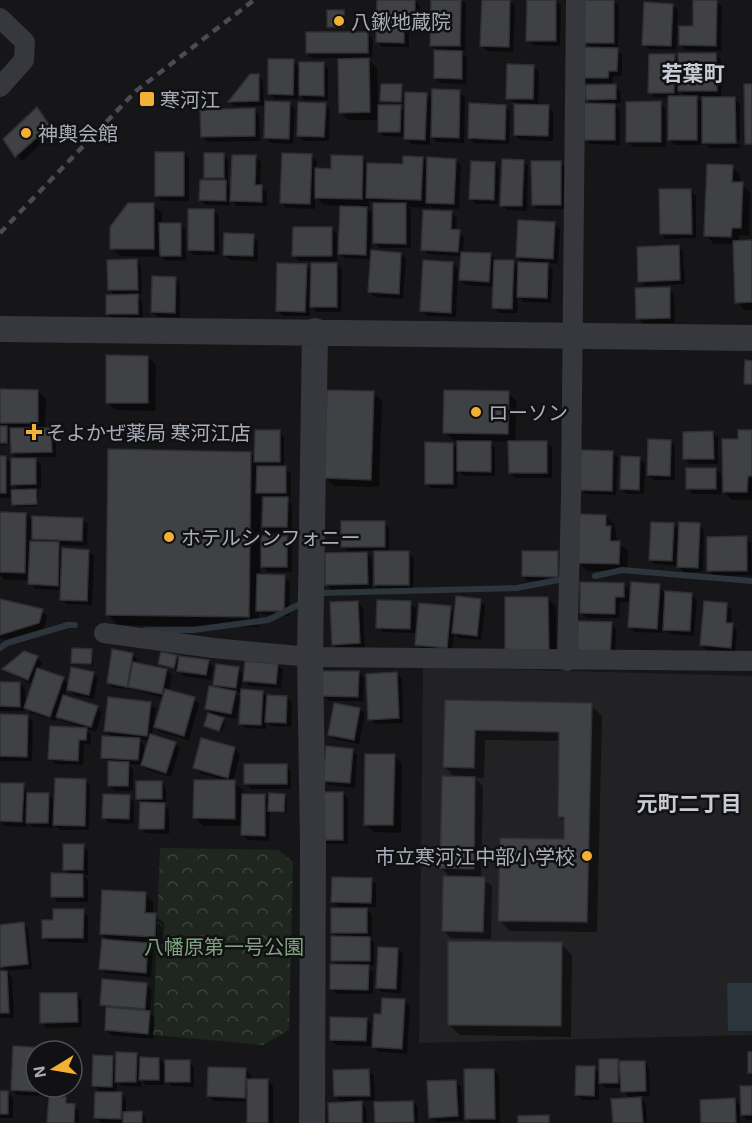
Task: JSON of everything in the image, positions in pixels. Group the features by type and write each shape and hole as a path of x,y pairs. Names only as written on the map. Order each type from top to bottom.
{"street":[{"path":"567,661 576,0"},
{"path":"0,18 25,42 24,60 0,87"},
{"path":"0,329 752,338"},
{"path":"312,1123 313,844 310,657 315,331"},
{"path":"104,633 213,648 310,657 752,661"}],"shaded area":[{"name":"市立寒河江中部小学校","path":"423,667 752,676 752,1035 419,1043"},
{"path":"727,983 752,983 752,1031 728,1031"}],"green space":[{"name":"八幡原第一号公園","path":"160,848 279,850 293,862 289,1030 263,1045 153,1035"}],"building":[{"path":"377,0 415,0 415,21 404,21 404,43 376,42"},
{"path":"431,0 461,0 460,46 430,46"},
{"path":"482,0 510,0 509,47 480,46"},
{"path":"527,0 556,0 556,41 526,41"},
{"path":"584,0 614,0 614,43 584,43"},
{"path":"693,0 717,0 716,46 679,45 679,26 693,26"},
{"path":"644,2 673,4 671,46 642,45"},
{"path":"327,10 344,10 344,27 327,27"},
{"path":"306,32 368,32 368,53 306,53"},
{"path":"581,47 618,48 617,71 609,71 608,78 581,78"},
{"path":"434,50 462,51 462,79 434,78"},
{"path":"678,53 716,53 717,91 678,91"},
{"path":"649,54 675,54 674,93 648,93"},
{"path":"369,58 370,112 339,113 338,59"},
{"path":"268,59 294,59 293,95 268,94"},
{"path":"299,62 324,62 324,96 299,95"},
{"path":"507,64 534,65 533,99 506,99"},
{"path":"250,74 259,74 259,101 228,102"},
{"path":"381,84 402,84 401,102 380,101"},
{"path":"616,84 616,99 586,100 585,85"},
{"path":"744,84 752,84 752,144 745,144"},
{"path":"432,89 460,90 459,138 431,137"},
{"path":"405,92 427,93 425,140 404,139"},
{"path":"668,96 697,96 697,140 668,140"},
{"path":"702,97 735,97 736,143 702,143"},
{"path":"265,101 290,102 289,139 264,138"},
{"path":"661,101 661,142 626,142 626,102"},
{"path":"298,102 326,103 324,137 297,136"},
{"path":"469,103 506,105 505,140 468,138"},
{"path":"584,103 615,104 615,140 584,140"},
{"path":"514,104 549,105 548,136 514,135"},
{"path":"378,105 401,105 400,132 378,132"},
{"name":"神輿会館","path":"37,107 50,126 15,157 3,139"},
{"path":"255,108 255,136 201,137 200,110"},
{"path":"155,152 184,152 184,196 155,196"},
{"path":"204,153 224,153 224,178 204,178"},
{"path":"282,153 312,154 310,204 280,203"},
{"path":"232,155 256,155 255,185 262,185 262,202 230,201"},
{"path":"331,155 363,156 362,199 315,198 315,168 331,169"},
{"path":"403,156 423,157 421,200 366,198 367,163 403,164"},
{"path":"427,157 456,159 454,204 426,203"},
{"path":"502,159 524,160 522,206 500,206"},
{"path":"471,161 495,162 494,200 469,199"},
{"path":"531,161 561,161 561,205 532,205"},
{"path":"707,164 733,165 732,182 743,182 741,228 732,228 731,237 704,236"},
{"path":"200,180 226,180 226,201 199,200"},
{"path":"659,189 691,189 692,234 660,234"},
{"path":"128,203 154,203 154,249 110,249 110,227"},
{"path":"373,203 406,203 406,244 373,243"},
{"path":"340,206 367,207 366,255 338,254"},
{"path":"188,209 214,209 214,251 188,250"},
{"path":"423,210 452,211 451,229 460,230 458,252 421,250"},
{"path":"518,220 555,222 553,259 516,257"},
{"path":"159,223 181,223 181,256 160,256"},
{"path":"293,227 332,227 332,256 292,256"},
{"path":"224,233 254,234 253,256 223,255"},
{"path":"752,240 752,302 735,303 733,241"},
{"path":"679,245 680,280 638,282 637,247"},
{"path":"371,250 401,253 399,294 368,292"},
{"path":"461,252 491,253 489,282 459,280"},
{"path":"137,259 138,290 108,290 107,260"},
{"path":"423,260 453,262 451,313 420,311"},
{"path":"494,260 514,260 512,309 492,308"},
{"path":"518,262 548,263 547,298 517,297"},
{"path":"277,263 307,264 305,312 276,311"},
{"path":"311,263 337,263 337,307 310,307"},
{"path":"152,276 176,277 175,313 151,312"},
{"path":"670,287 670,318 636,319 635,288"},
{"path":"138,294 138,314 106,314 106,295"},
{"path":"106,355 148,356 148,403 106,403"},
{"path":"745,360 752,361 752,384 744,384"},
{"path":"0,389 38,390 38,423 0,423"},
{"path":"327,390 374,391 371,480 324,478"},
{"name":"ローソン","path":"444,390 509,391 508,434 443,433"},
{"path":"0,426 7,426 7,443 0,443"},
{"path":"10,428 51,428 52,452 11,453"},
{"path":"255,430 280,430 280,462 254,462"},
{"path":"738,430 752,430 752,476 748,476 747,492 723,492 722,439 738,439"},
{"path":"713,431 714,459 683,459 683,432"},
{"path":"648,439 671,440 670,476 647,475"},
{"path":"457,441 491,441 491,472 457,471"},
{"path":"508,441 547,441 547,473 509,473"},
{"path":"425,442 453,443 453,484 425,484"},
{"path":"108,449 251,452 249,617 106,615"},
{"path":"581,450 613,451 612,491 579,490"},
{"path":"0,456 6,456 6,493 0,493"},
{"path":"621,456 640,457 639,490 620,489"},
{"path":"11,458 36,458 36,484 11,485"},
{"path":"257,466 286,466 286,493 256,493"},
{"path":"686,468 716,468 716,489 686,489"},
{"path":"36,489 37,504 12,505 11,490"},
{"path":"263,497 288,497 287,527 262,527"},
{"path":"0,512 26,513 25,573 0,572"},
{"path":"579,514 606,515 606,526 611,526 610,541 620,541 619,564 578,563"},
{"path":"32,516 83,518 82,541 32,539"},
{"path":"341,521 385,521 385,547 341,547"},
{"path":"651,522 674,523 672,561 649,560"},
{"path":"679,522 700,523 698,568 677,567"},
{"path":"261,536 287,536 287,567 261,567"},
{"path":"747,536 747,571 707,571 707,537"},
{"path":"30,541 59,542 58,586 28,584"},
{"path":"62,548 89,550 87,601 60,600"},
{"path":"374,551 409,551 409,585 374,585"},
{"path":"522,551 558,551 558,577 522,576"},
{"path":"367,552 368,584 325,585 325,553"},
{"path":"257,574 285,575 284,611 256,611"},
{"path":"580,582 624,583 624,597 615,597 615,614 580,613"},
{"path":"631,582 660,584 657,629 628,627"},
{"path":"665,591 692,593 690,631 663,630"},
{"path":"456,596 481,599 477,636 452,633"},
{"path":"505,597 548,597 549,650 505,650"},
{"path":"0,599 43,609 39,623 0,635"},
{"path":"377,600 411,601 410,629 376,628"},
{"path":"358,601 360,643 332,645 330,602"},
{"path":"704,601 727,603 726,623 733,623 731,648 700,645"},
{"path":"419,603 451,606 447,648 415,645"},
{"path":"578,621 612,622 610,655 577,653"},
{"path":"72,648 92,649 91,664 71,663"},
{"path":"112,649 133,653 127,687 107,683"},
{"path":"24,651 38,656 28,680 2,669"},
{"path":"161,652 177,655 174,668 158,664"},
{"path":"179,656 209,660 206,675 177,671"},
{"path":"245,661 278,664 276,684 243,681"},
{"path":"133,662 167,669 162,694 128,687"},
{"path":"216,664 239,667 236,688 213,685"},
{"path":"71,667 94,672 89,695 67,690"},
{"path":"37,668 64,677 50,717 24,708"},
{"path":"322,671 359,671 358,697 322,696"},
{"path":"397,672 399,718 368,720 366,674"},
{"path":"0,682 20,682 20,707 0,706"},
{"path":"209,686 236,691 231,714 205,709"},
{"path":"165,689 195,697 184,736 154,727"},
{"path":"241,689 263,691 261,725 239,724"},
{"path":"63,695 98,706 91,727 56,717"},
{"path":"267,695 287,696 286,723 265,722"},
{"path":"108,697 151,702 147,736 104,731"},
{"path":"445,700 592,703 587,922 498,921 500,838 564,839 564,817 558,817 559,732 475,730 474,768 443,767"},
{"path":"334,703 360,708 354,740 328,735"},
{"path":"208,713 224,718 219,731 204,726"},
{"path":"0,714 28,715 27,757 0,756"},
{"path":"50,726 87,728 86,740 79,740 78,761 48,759"},
{"path":"150,734 176,742 166,773 141,765"},
{"path":"102,736 140,738 138,760 101,758"},
{"path":"201,738 235,747 228,778 193,768"},
{"path":"326,746 353,749 350,783 323,781"},
{"path":"365,754 395,754 393,825 364,825"},
{"path":"108,761 129,762 128,786 108,786"},
{"path":"244,764 287,764 287,784 244,784"},
{"path":"442,776 475,777 474,869 440,868"},
{"path":"55,778 86,779 85,826 53,825"},
{"path":"194,780 235,780 235,819 193,818"},
{"path":"136,781 162,781 162,799 136,799"},
{"path":"0,783 24,783 22,822 0,821"},
{"path":"320,792 343,792 343,840 320,840"},
{"path":"27,793 49,793 48,823 26,823"},
{"path":"269,793 285,794 284,812 268,811"},
{"path":"103,794 130,795 129,819 102,818"},
{"path":"242,794 265,794 265,836 241,835"},
{"path":"140,802 165,803 164,829 139,829"},
{"path":"63,844 84,844 83,870 63,870"},
{"path":"51,873 83,874 83,897 51,897"},
{"path":"443,876 485,877 483,932 442,931"},
{"path":"332,877 372,878 371,903 331,902"},
{"path":"102,890 146,892 145,913 156,913 155,937 100,934"},
{"path":"331,908 367,908 367,933 331,933"},
{"path":"53,909 84,909 83,938 42,938 42,920 53,920"},
{"path":"24,922 28,964 0,967 0,925"},
{"path":"331,936 370,937 370,961 331,961"},
{"path":"102,939 148,943 146,973 99,969"},
{"path":"448,941 562,942 561,1026 448,1025"},
{"path":"378,947 398,948 396,989 376,988"},
{"path":"330,964 369,965 368,990 330,989"},
{"path":"0,971 7,971 9,1013 0,1013"},
{"path":"102,979 147,983 145,1009 100,1005"},
{"path":"40,993 77,993 78,1022 40,1023"},
{"path":"382,998 405,999 402,1049 372,1047 374,1014 381,1014"},
{"path":"106,1007 150,1011 148,1034 105,1030"},
{"path":"330,1017 367,1018 366,1041 330,1040"},
{"path":"13,1046 24,1047 24,1091 11,1090"},
{"path":"116,1052 137,1053 136,1082 115,1082"},
{"path":"748,1052 752,1052 752,1073 748,1073"},
{"path":"93,1055 113,1056 112,1087 92,1086"},
{"path":"140,1057 159,1058 159,1080 139,1080"},
{"path":"599,1059 618,1059 618,1083 599,1083"},
{"path":"165,1060 190,1060 190,1082 165,1082"},
{"path":"619,1061 645,1061 646,1091 621,1092"},
{"path":"576,1066 595,1066 594,1096 575,1095"},
{"path":"208,1067 246,1068 245,1098 207,1096"},
{"path":"369,1069 370,1096 334,1096 333,1070"},
{"path":"464,1069 494,1069 495,1119 465,1119"},
{"path":"247,1079 268,1079 268,1123 247,1123"},
{"path":"456,1080 458,1116 429,1118 427,1081"},
{"path":"740,1086 752,1086 752,1115 741,1115"},
{"path":"0,1091 8,1091 8,1114 0,1114"},
{"path":"95,1092 122,1092 121,1119 94,1118"},
{"path":"641,1097 643,1123 613,1123 611,1099"},
{"path":"735,1098 736,1123 701,1123 700,1100"},
{"path":"49,1099 66,1099 66,1103 75,1104 74,1123 47,1123"},
{"path":"362,1101 362,1123 329,1123 328,1103"},
{"path":"413,1101 414,1122 375,1123 374,1102"},
{"path":"142,1111 142,1123 123,1123 123,1112"},
{"path":"549,1115 549,1123 518,1123 518,1116"}],"waterway":[{"path":"595,576 622,570 752,581"},
{"path":"316,596 322,593 517,588 558,580"},
{"path":"145,630 193,630 268,620 304,602"},
{"path":"0,648 7,643 75,625"}],"railway":[{"path":"0,233 136,91 254,0"}],"place":[{"name":"八鍬地蔵院","path":"339,21"},
{"name":"寒河江","path":"147,99"},
{"name":"神輿会館","path":"26,133"},
{"name":"ローソン","path":"476,412"},
{"name":"そよかぜ薬局 寒河江店","path":"34,432"},
{"name":"ホテルシンフォニー","path":"169,537"},
{"name":"市立寒河江中部小学校","path":"587,856"}],"district":[{"name":"若葉町","path":"693,72"},
{"name":"元町二丁目","path":"689,802"}]}
